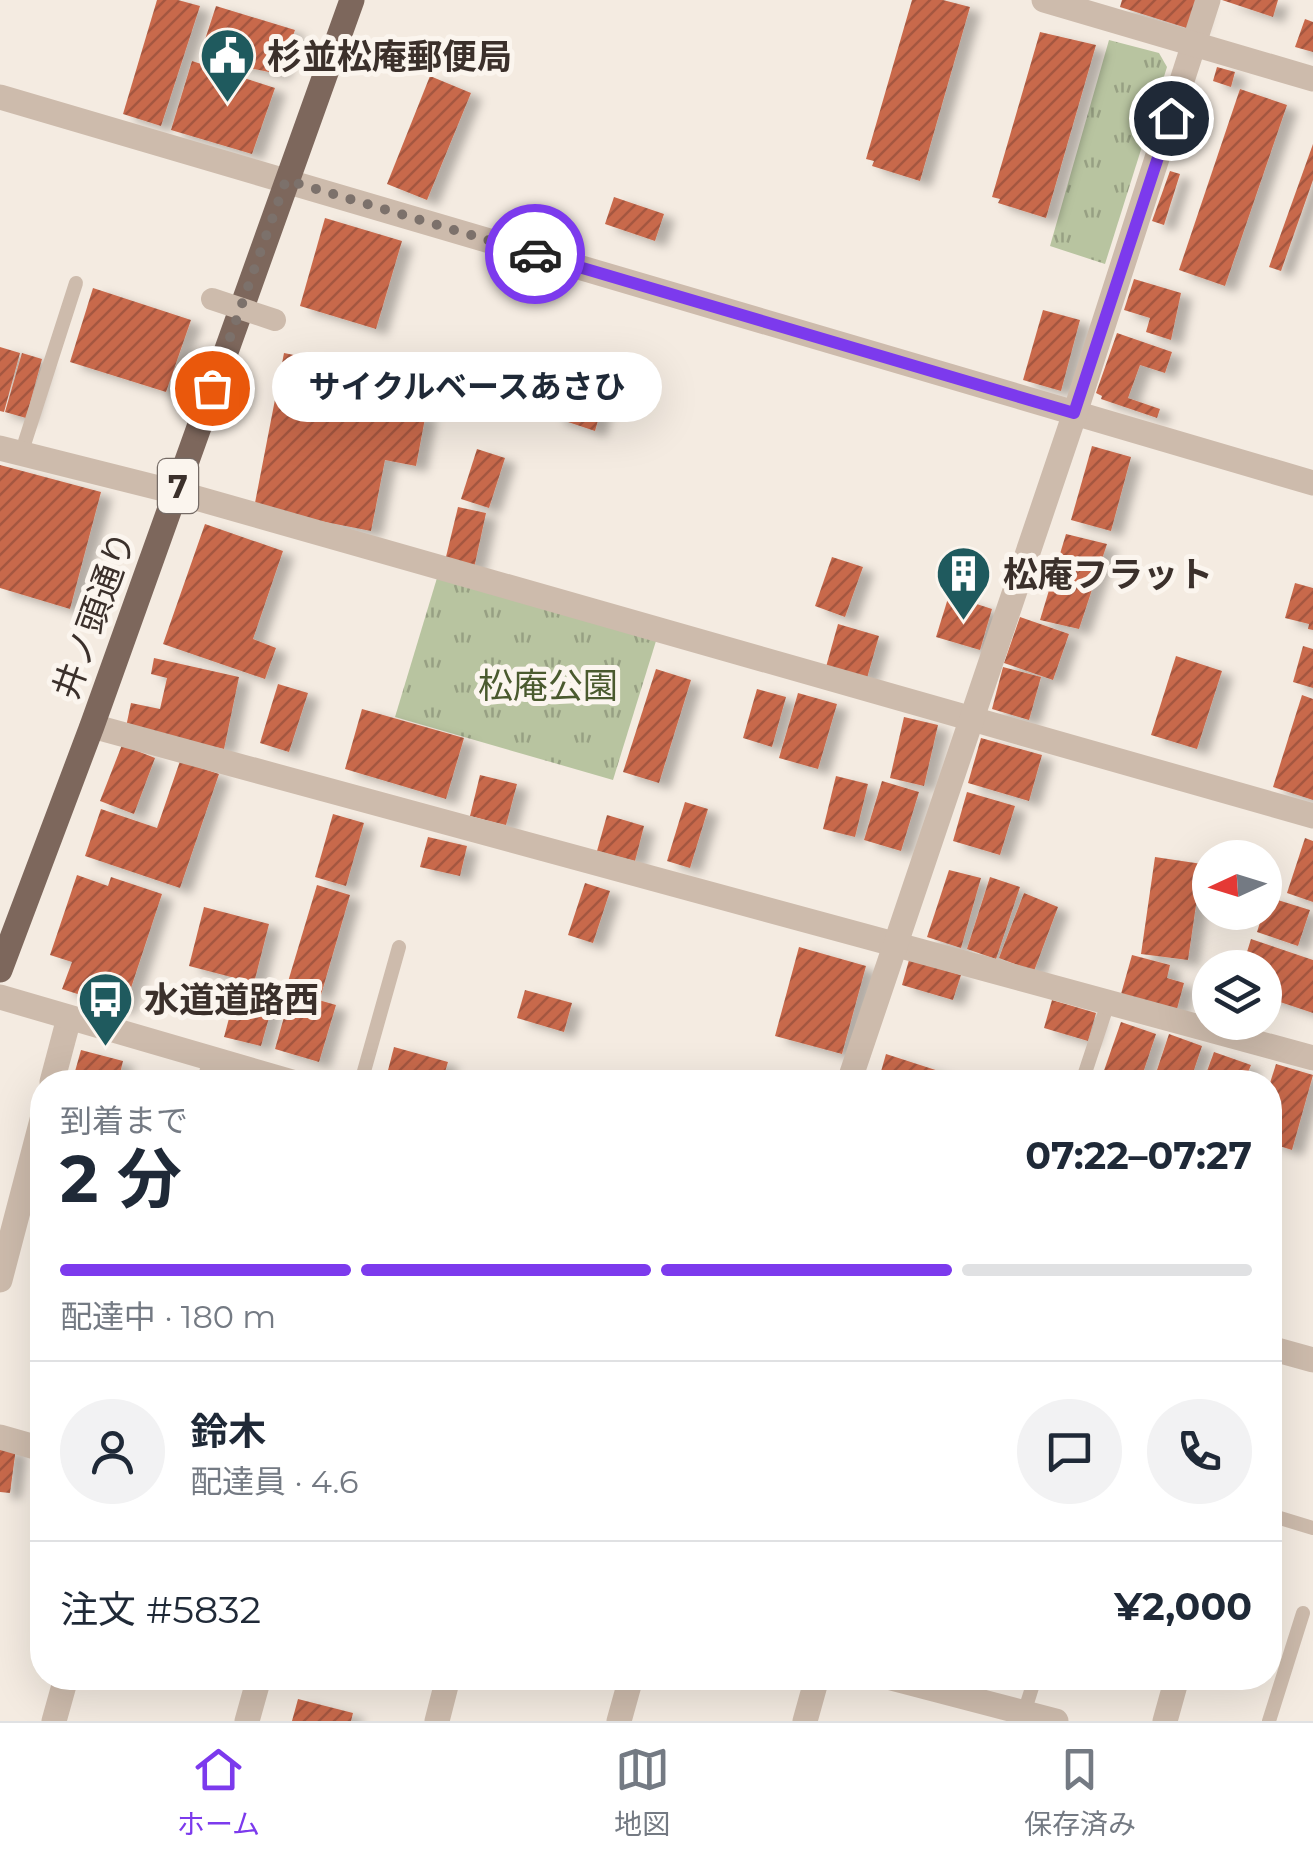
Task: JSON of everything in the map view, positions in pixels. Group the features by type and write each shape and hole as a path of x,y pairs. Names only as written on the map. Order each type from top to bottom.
{"main road":[{"name":"井ノ頭通り","path":"0,970 92,726 352,0"}],"street":[{"path":"1044,0 1102,8 1195,45 1313,79"},
{"path":"854,1070 1208,0"},
{"path":"0,97 1313,483"},
{"path":"212,299 274,320"},
{"path":"11,451 175,492 971,722 1313,816"},
{"path":"92,726 1313,1058"},
{"path":"0,997 70,1018 204,1070"},
{"path":"55,1070 70,1018"},
{"path":"0,1280 30,1166"},
{"path":"1282,1351 1313,1360"},
{"path":"0,1437 30,1446"},
{"path":"54,1721 63,1690"},
{"path":"247,1721 256,1690"},
{"path":"437,1721 445,1690"},
{"path":"619,1721 627,1690"},
{"path":"805,1721 814,1690"},
{"path":"929,1690 987,1712 1024,1713 1056,1721"},
{"path":"1165,1721 1174,1690"}],"lane":[{"path":"11,451 76,283"},
{"path":"364,1070 399,947"},
{"path":"1086,1070 1108,1003"},
{"path":"1282,1519 1313,1528"},
{"path":"1282,1680 1303,1613"},
{"path":"1024,1713 1031,1690"},
{"path":"1269,1721 1279,1690"}],"green space":[{"path":"1109,40 1159,53 1167,67 1105,264 1050,246"},
{"name":"松庵公園","path":"437,578 656,641 613,780 395,717"}],"building":[{"path":"157,0 200,6 161,126 123,114"},
{"path":"912,0 943,0 970,7 920,181 872,166 874,161 866,159"},
{"path":"1122,0 1201,0 1193,30 1120,7"},
{"path":"1222,0 1278,0 1273,17"},
{"path":"216,6 295,30 279,74 199,58"},
{"path":"1305,19 1313,22 1313,52 1295,47"},
{"path":"1040,32 1096,45 1046,218 998,203 1000,199 992,197"},
{"path":"192,61 275,88 252,154 171,130"},
{"path":"1217,67 1235,72 1231,87 1213,81"},
{"path":"430,76 471,93 427,200 387,184"},
{"path":"1240,89 1287,105 1225,286 1179,270"},
{"path":"1313,144 1313,180 1281,271 1269,267"},
{"path":"1170,171 1180,174 1164,225 1152,221"},
{"path":"614,197 664,214 655,241 605,224"},
{"path":"325,218 402,241 376,329 300,306"},
{"path":"1134,279 1181,293 1171,340 1146,332 1150,318 1124,310"},
{"path":"93,288 191,320 166,392 70,362"},
{"path":"1043,310 1080,320 1061,391 1023,380"},
{"path":"1117,333 1172,352 1165,373 1140,365 1128,398 1160,409 1157,418 1101,399 1096,393"},
{"path":"0,347 20,353 4,412 0,411"},
{"path":"22,353 42,359 26,418 5,412"},
{"path":"284,353 409,378 403,409 426,413 416,466 385,460 371,531 254,508"},
{"path":"560,396 601,410 595,431 553,417"},
{"path":"1092,446 1131,457 1111,531 1071,520"},
{"path":"477,449 505,458 489,508 461,499"},
{"path":"0,465 101,492 70,609 0,588"},
{"path":"458,507 486,513 474,568 445,561"},
{"path":"205,524 283,551 253,639 276,648 265,679 163,644"},
{"path":"1066,534 1107,544 1079,629 1040,620"},
{"path":"832,557 863,567 845,617 815,606"},
{"path":"1295,583 1313,588 1313,630 1308,629 1309,624 1285,618"},
{"name":"松庵フラット","path":"949,595 992,609 980,650 936,637"},
{"path":"1020,617 1069,634 1053,680 1004,663"},
{"path":"838,624 879,636 867,678 826,667"},
{"path":"1303,646 1313,649 1313,688 1293,682"},
{"path":"1176,656 1222,671 1197,749 1151,735"},
{"path":"154,658 239,677 224,749 126,727 131,703 160,709 167,678 151,674"},
{"path":"1003,667 1041,677 1029,720 992,709"},
{"path":"656,669 691,680 659,783 623,772"},
{"path":"278,684 308,693 289,752 260,743"},
{"path":"757,689 786,697 772,747 743,738"},
{"path":"798,693 837,704 818,769 779,758"},
{"path":"1302,695 1313,699 1313,800 1273,787"},
{"path":"362,709 464,738 446,799 345,769"},
{"path":"904,717 938,725 924,786 890,778"},
{"path":"981,738 1042,755 1029,801 968,783"},
{"path":"122,745 155,758 134,814 100,801"},
{"path":"180,761 219,774 180,888 85,856 101,809 157,828"},
{"path":"480,775 517,784 506,825 470,816"},
{"path":"836,776 868,784 855,837 823,829"},
{"path":"882,781 919,792 901,851 864,840"},
{"path":"967,792 1015,806 1000,855 953,841"},
{"path":"685,802 708,809 690,868 667,861"},
{"path":"333,814 364,823 346,886 315,877"},
{"path":"607,815 644,826 635,861 597,851"},
{"path":"428,837 467,846 460,876 420,867"},
{"path":"1305,838 1313,841 1313,902 1287,893"},
{"path":"1155,857 1192,863 1192,930 1188,960 1141,954"},
{"path":"949,870 981,878 961,948 927,937"},
{"path":"77,875 108,886 111,877 162,894 124,1009 62,989 72,962 50,955"},
{"path":"990,877 1020,887 996,959 967,949"},
{"path":"585,883 610,891 593,943 568,935"},
{"path":"317,885 350,895 321,995 287,985"},
{"path":"1024,893 1058,907 1034,971 999,958"},
{"path":"1282,901 1310,910 1298,946 1257,932 1282,930"},
{"path":"204,907 269,924 254,983 189,966"},
{"path":"1251,939 1313,960 1313,1013 1282,1003 1282,950 1248,950"},
{"path":"799,947 866,966 842,1054 775,1036"},
{"path":"1132,955 1170,965 1167,978 1184,983 1177,1009 1121,994"},
{"path":"909,960 961,975 953,1000 902,985"},
{"path":"239,981 276,993 261,1046 224,1037"},
{"path":"525,990 572,1003 564,1032 517,1018"},
{"path":"291,992 336,1005 319,1062 275,1049"},
{"path":"1052,1000 1096,1013 1088,1041 1044,1028"},
{"path":"1121,1022 1156,1034 1144,1070 1104,1070"},
{"path":"1169,1034 1202,1046 1194,1070 1157,1070"},
{"path":"394,1047 448,1062 446,1070 388,1070"},
{"path":"81,1050 123,1061 121,1070 75,1070"},
{"path":"1214,1052 1251,1065 1249,1070 1207,1070"},
{"path":"886,1054 936,1070 881,1070"},
{"path":"1276,1064 1313,1075 1292,1150 1282,1147 1282,1070 1274,1070"},
{"path":"0,1446 16,1448 10,1493 0,1492"},
{"path":"298,1699 353,1713 351,1721 292,1721"}],"way so far":[{"path":"212,388 286,180 535,254"}],"place":[{"name":"杉並松庵郵便局","path":"228,105"},
{"name":"サイクルベースあさひ","path":"212,388"},
{"name":"松庵フラット","path":"964,623"},
{"name":"水道道路西","path":"105,1048"}],"route":[{"path":"535,254 1074,413 1171,118"}]}
